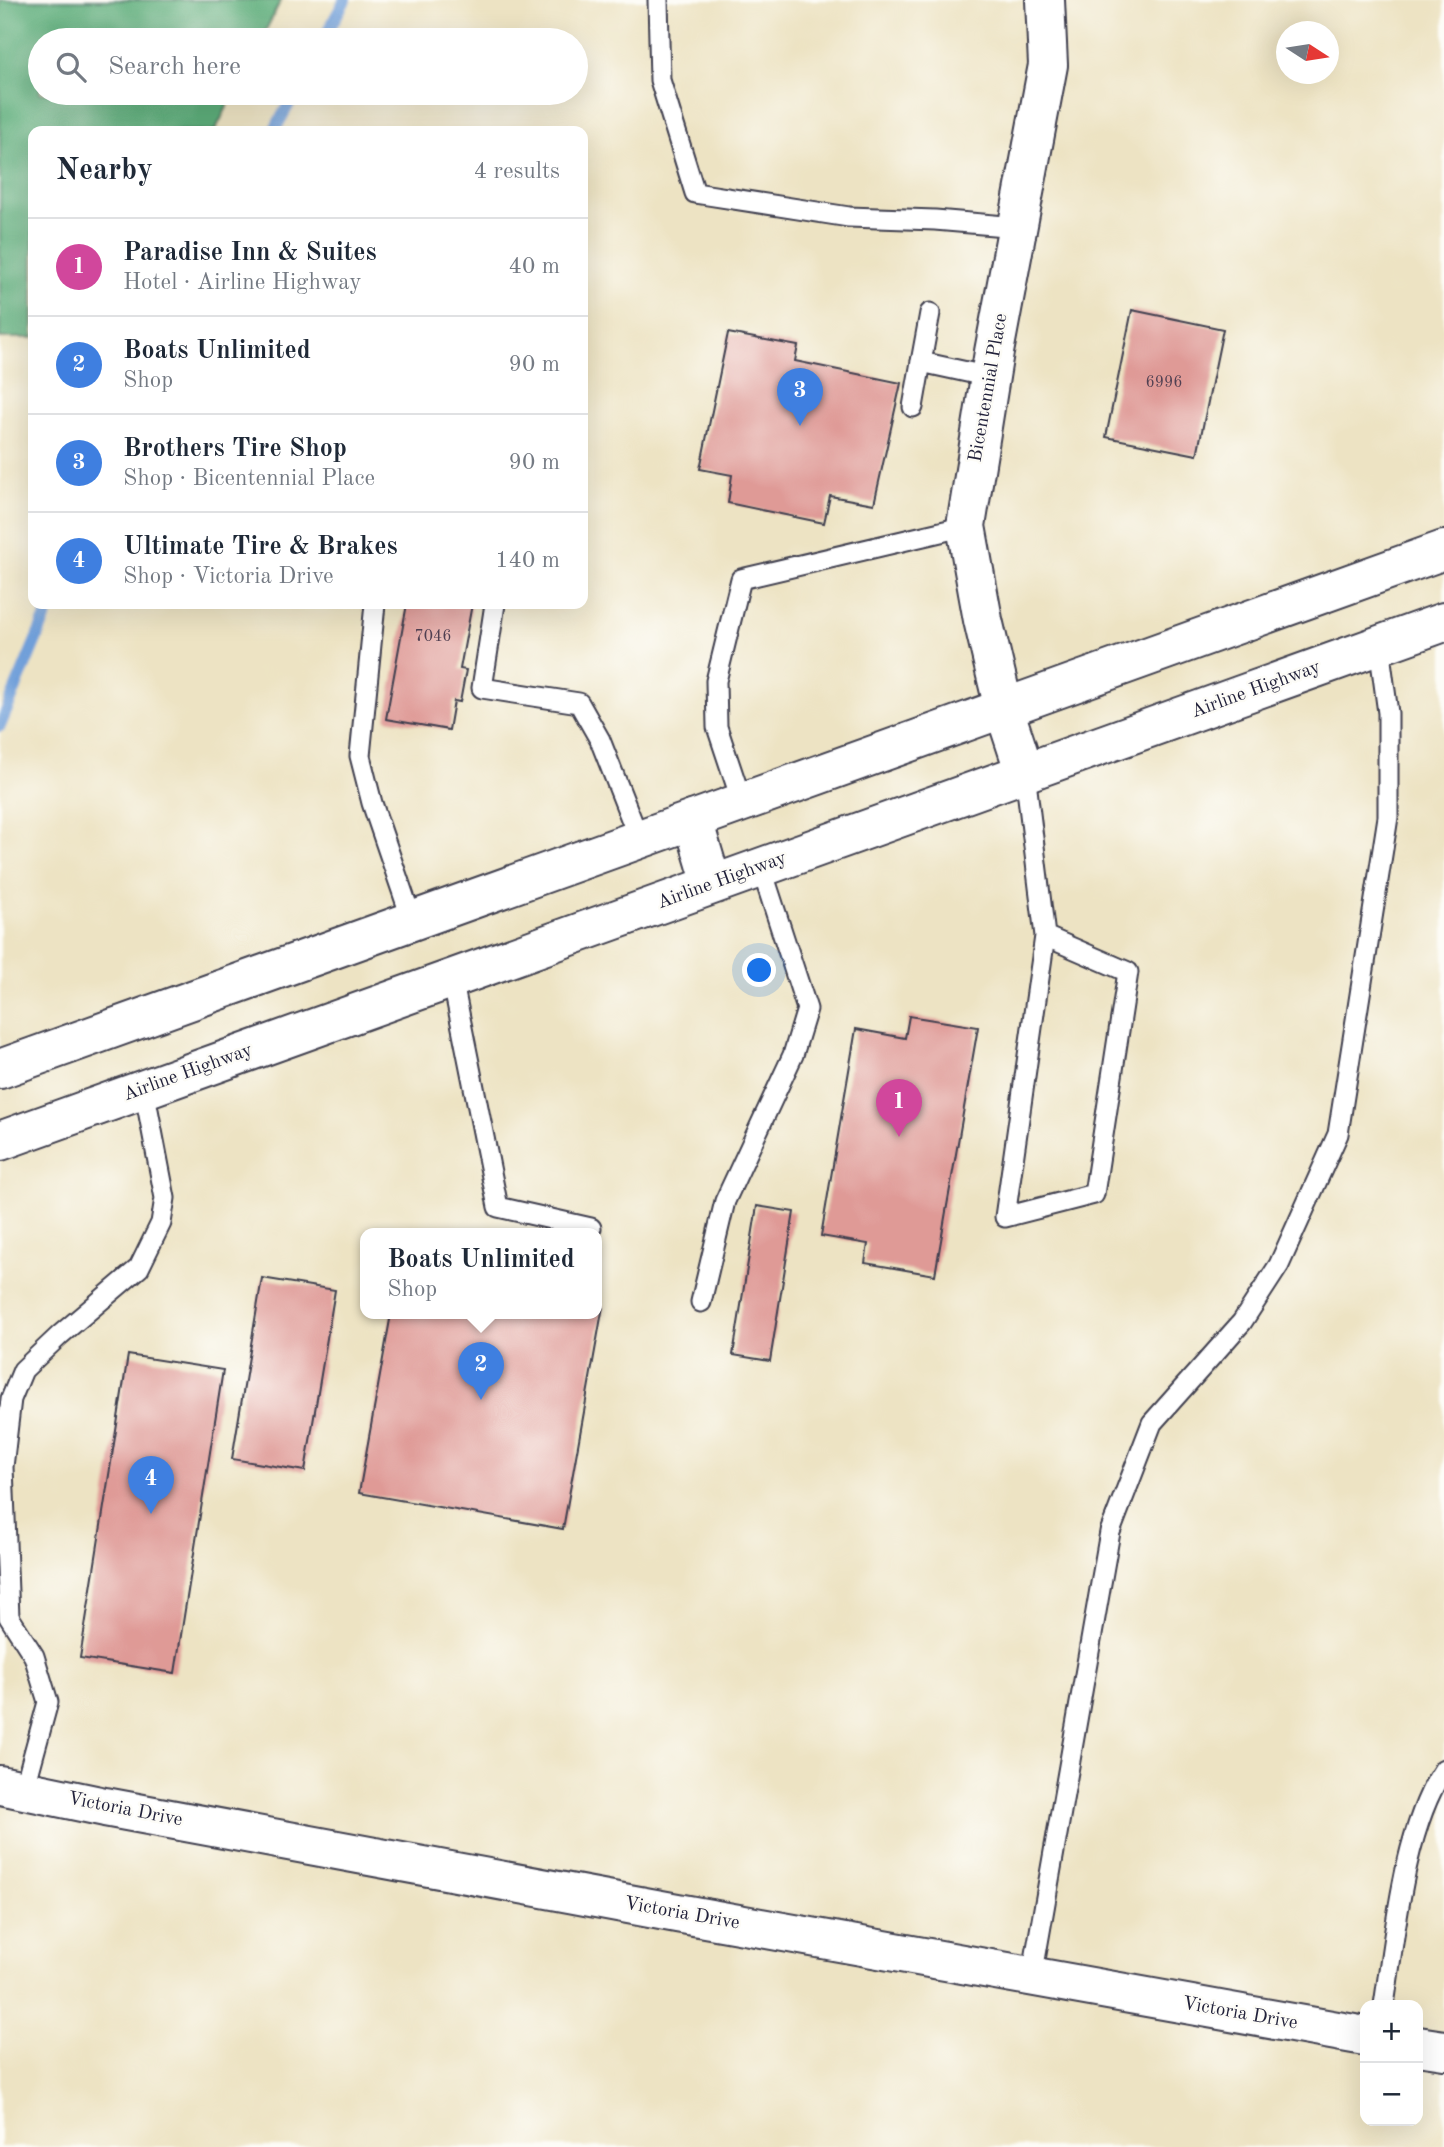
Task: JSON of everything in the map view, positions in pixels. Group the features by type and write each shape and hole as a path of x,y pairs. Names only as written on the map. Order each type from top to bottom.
{"main road":[{"name":"Bicentennial Place","path":"1025,773 1004,709 983,620 966,526 990,377 1048,65 1045,0"},
{"path":"0,1069 1444,550"},
{"name":"Airline Highway","path":"0,1141 1444,622"},
{"path":"693,820 712,884"},
{"name":"Victoria Drive","path":"12,1787 160,1817 1360,2035"},
{"path":"1423,2047 1444,2050"}],"lane":[{"path":"658,0 660,80 695,193 849,217 935,220 1017,227"},
{"path":"913,407 930,313"},
{"path":"921,362 990,377"},
{"path":"742,802 717,727 716,681 741,579 966,526"},
{"path":"375,609 360,756 372,803 412,920"},
{"path":"494,609 482,688 579,703 600,740 639,839"},
{"path":"1032,1977 1110,1532 1152,1423 1242,1322 1279,1265 1338,1134 1388,817 1388,713 1379,646"},
{"path":"1025,773 1045,936 1005,1217 1094,1194 1128,972 1045,936"},
{"path":"701,1302 725,1201 793,1055 807,1009 761,867"},
{"path":"452,978 498,1208 591,1228"},
{"path":"12,1787 48,1702 34,1656 9,1617 3,1467 11,1399 23,1370 139,1268 161,1223 165,1198 144,1089"},
{"path":"1385,2000 1406,1872 1430,1790 1444,1769"}],"green space":[{"path":"0,0 281,0 267,28 28,28 28,105 228,105 218,126 28,126 28,338 0,338"}],"building":[{"path":"1132,310 1223,329 1197,455 1106,437"},
{"path":"728,333 798,346 795,361 901,383 874,504 830,496 824,523 728,503 732,475 700,469"},
{"path":"406,609 471,609 460,669 466,670 460,702 454,701 449,730 386,719"},
{"path":"909,1016 978,1027 935,1275 865,1263 868,1244 821,1236 856,1029 905,1038"},
{"path":"757,1206 794,1212 770,1361 733,1355"},
{"path":"262,1278 335,1290 305,1471 232,1459"},
{"path":"390,1319 601,1319 563,1529 359,1493"},
{"path":"128,1355 223,1370 175,1673 80,1658"}],"waterway":[{"path":"330,28 345,0"},
{"path":"277,126 288,105"},
{"path":"0,726 49,609"}],"place":[{"name":"Brothers Tire Shop","path":"800,426"},
{"name":"Paradise Inn & Suites","path":"899,1137"},
{"name":"Boats Unlimited","path":"481,1400"},
{"name":"Ultimate Tire & Brakes","path":"151,1514"}]}
